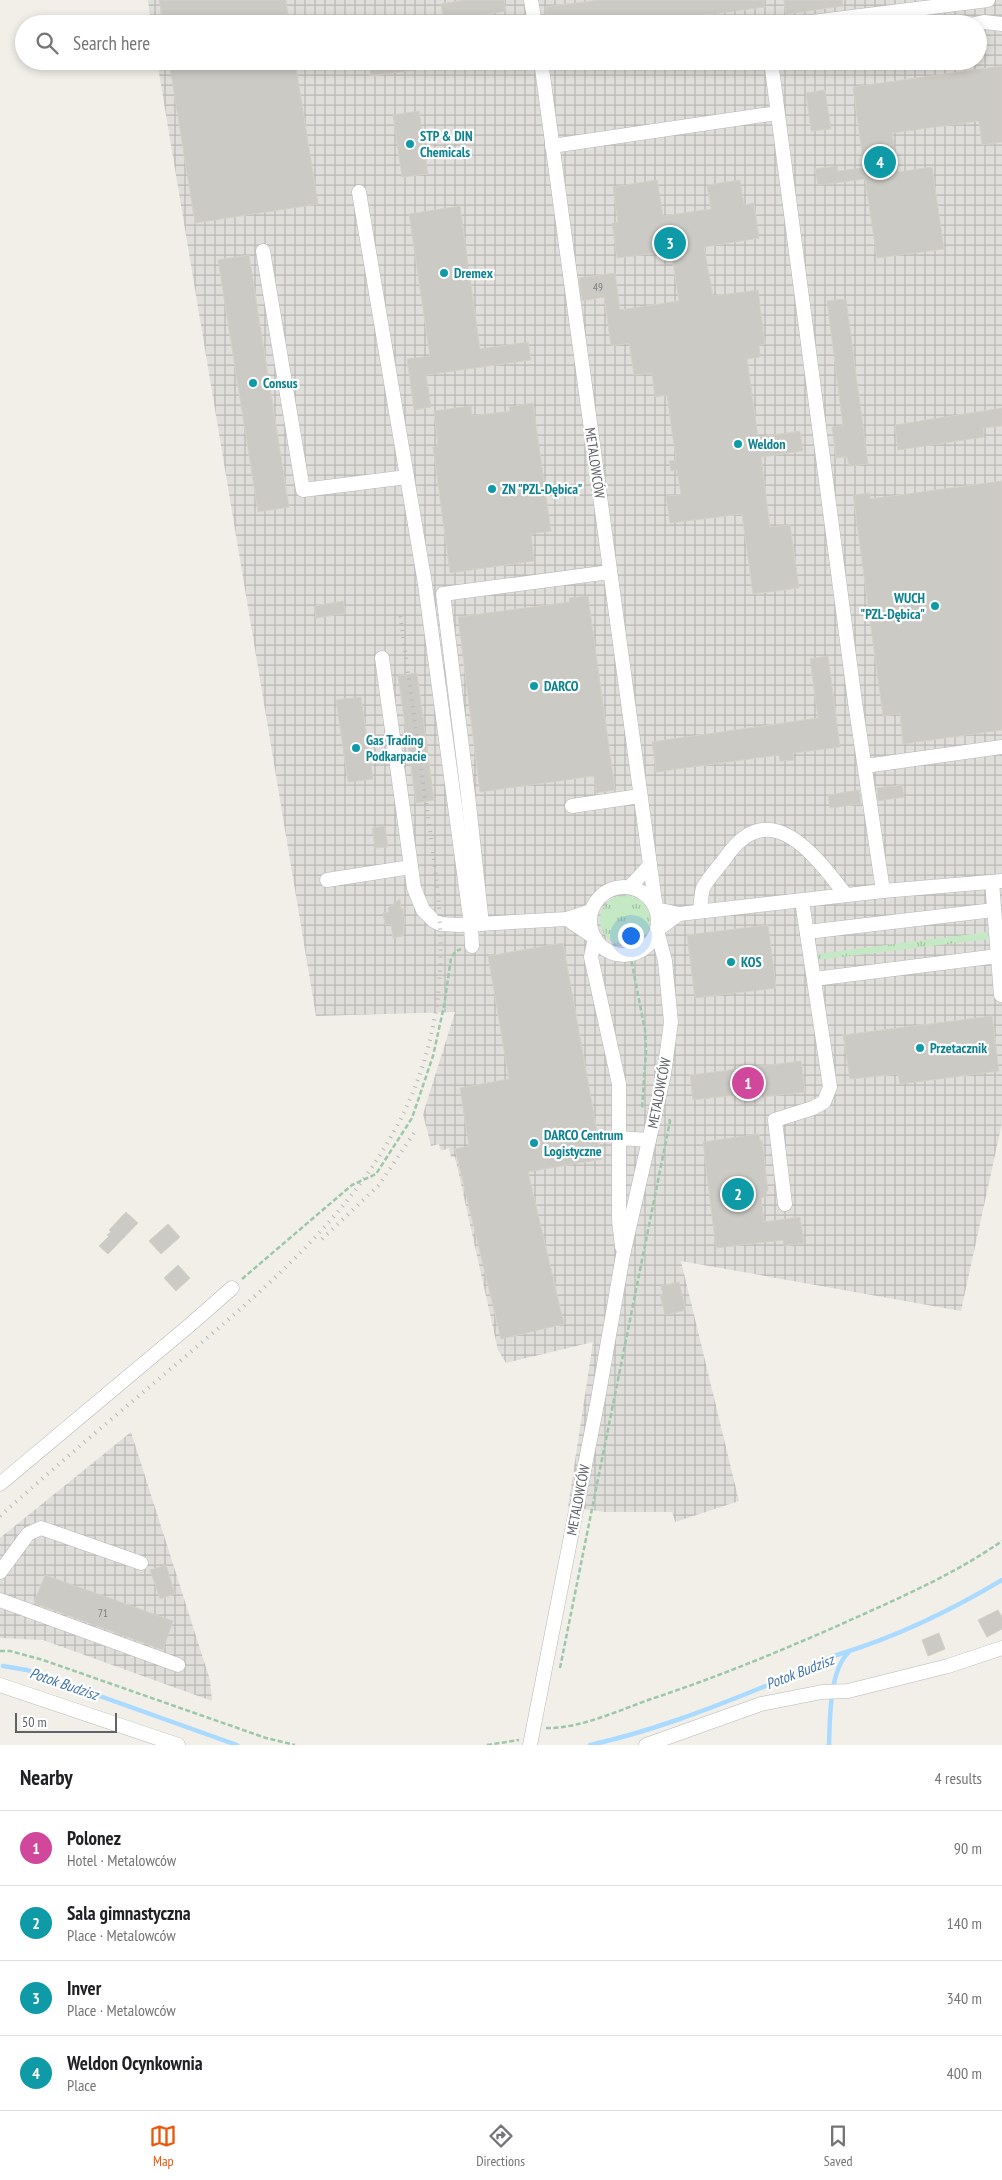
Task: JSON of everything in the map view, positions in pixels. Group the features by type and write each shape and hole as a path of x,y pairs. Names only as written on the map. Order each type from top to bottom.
{"street":[{"path":"531,0 534,15"},
{"path":"868,15 988,0"},
{"path":"987,22 1002,24"},
{"name":"METALOWCÓW","path":"526,1742 541,1730 623,1255 664,1074 672,1022 665,961 657,930 658,919 542,70"},
{"path":"772,70 883,891"},
{"path":"552,146 777,113"},
{"path":"359,192 425,584 477,924"},
{"path":"263,251 303,490 407,477"},
{"path":"472,946 477,924 468,795 442,594 610,572"},
{"path":"382,658 414,888 419,903 434,922 441,924 477,924 567,918 591,911 596,900 606,891 630,886 642,891 651,899 656,908 678,914 883,891 997,881 994,910 999,937 998,956 1001,995"},
{"path":"865,766 1002,747"},
{"path":"572,806 640,796"},
{"path":"700,911 703,889 732,848 744,836 759,830 775,830 795,840 830,874 846,895"},
{"path":"630,886 650,865"},
{"path":"327,880 411,867"},
{"path":"785,1204 775,1120 813,1108 824,1102 830,1087 802,900"},
{"path":"807,932 994,910"},
{"name":"METALOWCÓW","path":"591,911 591,932 595,938 591,957 619,1084 618,1220 623,1255"},
{"path":"567,918 595,938 606,950 623,955 643,949 652,940 657,930 678,914"},
{"path":"814,978 998,956"},
{"path":"619,1138 650,1140"},
{"path":"0,1484 232,1288"},
{"path":"0,1572 28,1534 41,1528 141,1563"},
{"path":"0,1600 178,1665"},
{"path":"646,1745 761,1704 822,1692 848,1691 948,1666 1002,1648"},
{"path":"0,1685 178,1745"}],"path":[{"path":"232,1288 352,1185 376,1174 412,1118 430,1065 444,1006 451,958 456,951 472,946"},
{"path":"630,954 645,1030 646,1050 641,1106 644,1113"},
{"path":"634,1105 647,1107"},
{"path":"559,1672 670,1121 663,1114"},
{"path":"541,1730 558,1728 602,1716 770,1656 930,1585 968,1564 1002,1540"},
{"path":"0,1651 43,1660 266,1738 295,1745"},
{"path":"541,1730 546,1720"},
{"path":"487,1745 526,1742"}],"shaded area":[{"path":"148,0 1002,0 1002,1123 961,1311 681,1261 739,1501 675,1522 672,1512 605,1512 568,1507 593,1342 506,1363 498,1350 455,1157 451,1157 449,1148 441,1151 439,1144 431,1146 423,1114 455,1012 316,1016 158,70 987,70 987,15 150,15"},
{"path":"131,1432 210,1680 212,1701 43,1640 0,1638 0,1538"}],"green space":[{"path":"625,895 635,897 643,902 648,910 650,920 648,930 643,938 635,943 625,945 615,943 607,938 602,930 600,920 602,910 607,902 615,897"},
{"path":"988,932 989,939 817,960 816,954"}],"building":[{"path":"159,0 286,0 288,15 162,15"},
{"path":"464,0 504,0 506,11 481,15 443,15 441,4"},
{"path":"599,0 764,0 765,7 705,15 546,15 545,7"},
{"path":"784,0 842,0 843,6 786,14"},
{"path":"1002,66 1002,142 982,145 979,121 892,133 898,172 932,167 944,249 877,258 865,179 818,185 815,169 837,166 838,171 864,168 853,87 974,70 987,70 987,68"},
{"path":"170,70 296,70 318,204 195,223"},
{"path":"370,70 414,70 371,76"},
{"path":"825,90 831,129 811,131 806,93"},
{"name":"STP & DIN Chemicals","path":"419,111 428,174 402,177 393,115"},
{"name":"Weldon","path":"657,180 663,216 711,209 707,185 740,180 744,205 754,203 759,238 704,247 713,296 758,290 765,344 759,345 760,357 747,359 758,437 800,431 803,451 761,457 770,527 790,525 799,588 753,594 742,514 670,523 666,496 681,495 677,470 671,471 669,461 676,460 667,395 655,397 652,373 634,375 629,343 611,346 604,297 582,301 579,278 615,273 620,310 679,301 671,251 617,258 612,223 618,222 613,187"},
{"name":"Dremex","path":"460,206 480,349 528,342 531,360 426,375 431,407 414,410 407,359 430,356 409,214"},
{"name":"Consus","path":"249,255 289,507 258,512 218,260"},
{"path":"846,299 868,464 849,466 847,457 836,458 832,427 843,426 827,301"},
{"name":"ZN \"PZL-Dębica\"","path":"533,403 551,531 531,534 534,561 450,573 433,447 438,446 434,411 471,406 472,416 510,411 509,407"},
{"path":"1002,408 1002,426 983,428 984,437 898,450 895,425"},
{"name":"WUCH \"PZL-Dębica\"","path":"1002,481 1002,730 903,744 900,713 883,716 853,495 870,493 870,499"},
{"name":"DARCO","path":"588,596 615,790 596,793 594,776 480,792 458,617 570,602 569,598"},
{"path":"343,601 346,613 316,618 314,606"},
{"path":"828,656 840,747 793,753 794,760 780,761 779,755 656,772 652,742 818,718 810,659"},
{"name":"Gas Trading Podkarpacie","path":"417,673 434,800 416,803 398,676"},
{"name":"Gas Trading Podkarpacie","path":"361,697 373,779 348,782 336,700"},
{"path":"902,785 904,797 878,801 877,788"},
{"path":"859,790 861,804 830,808 828,795"},
{"path":"385,826 388,847 375,848 372,828"},
{"path":"400,899 401,909 404,909 403,916 405,916 403,936 393,938 391,924 385,925 383,913 389,912 388,908"},
{"name":"KOS","path":"768,925 776,988 695,998 687,935"},
{"name":"DARCO Centrum Logistyczne","path":"563,943 602,1159 528,1172 564,1324 501,1339 455,1149 469,1146 460,1088 509,1079 488,956"},
{"name":"Przetacznik","path":"992,1016 999,1071 900,1084 898,1074 850,1079 843,1035"},
{"path":"801,1061 805,1092 762,1097 761,1092 693,1100 690,1075"},
{"path":"759,1134 760,1141 762,1140 768,1191 766,1191 767,1197 761,1198 764,1222 800,1217 804,1243 784,1246 783,1240 716,1248 703,1142"},
{"path":"126,1212 138,1223 108,1254 99,1246 109,1236 107,1235 111,1232 109,1230"},
{"path":"168,1224 180,1237 161,1254 149,1241"},
{"path":"178,1265 190,1278 176,1291 164,1278"},
{"path":"679,1282 686,1310 665,1315 660,1295 663,1295 661,1286"},
{"path":"166,1565 175,1594 160,1599 150,1570"},
{"path":"45,1575 173,1621 163,1650 34,1603"},
{"path":"998,1610 1002,1617 1002,1629 987,1637 978,1620"},
{"path":"939,1633 945,1649 928,1656 922,1640"}],"waterway":[{"name":"Potok Budzisz","path":"590,1745 656,1727 742,1696 830,1658 903,1631 944,1612 1002,1580"},
{"path":"829,1745 830,1709 834,1684 837,1672 848,1653"},
{"name":"Potok Budzisz","path":"3,1666 27,1670 237,1745"}],"railway":[{"path":"0,1516 221,1326 311,1242 351,1196 385,1147 412,1094 431,1035 441,950 435,866 400,615"},
{"path":"322,1239 379,1185 414,1133"}],"place":[{"name":"STP & DIN Chemicals","path":"410,144"},
{"name":"Weldon Ocynkownia","path":"880,162"},
{"name":"Inver","path":"670,243"},
{"name":"Dremex","path":"444,273"},
{"name":"Consus","path":"253,383"},
{"name":"Weldon","path":"738,444"},
{"name":"ZN \"PZL-Dębica\"","path":"492,489"},
{"name":"WUCH \"PZL-Dębica\"","path":"935,606"},
{"name":"DARCO","path":"534,686"},
{"name":"Gas Trading Podkarpacie","path":"356,748"},
{"name":"KOS","path":"731,962"},
{"name":"Przetacznik","path":"920,1048"},
{"name":"Polonez","path":"748,1083"},
{"name":"DARCO Centrum Logistyczne","path":"534,1143"},
{"name":"Sala gimnastyczna","path":"738,1194"}]}
